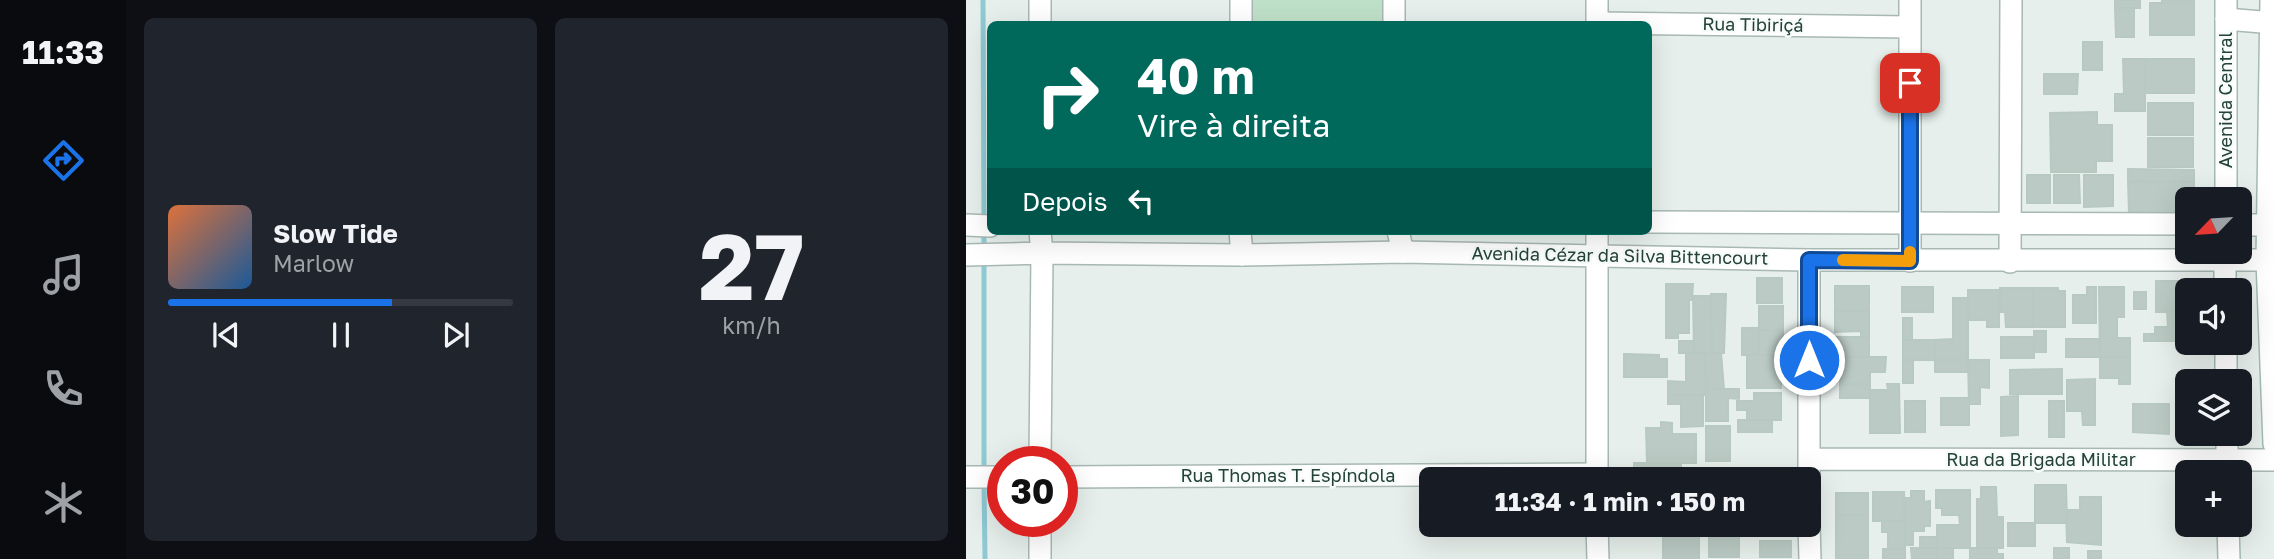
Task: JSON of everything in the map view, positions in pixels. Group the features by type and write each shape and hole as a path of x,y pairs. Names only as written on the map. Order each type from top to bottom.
{"street":[{"path":"1040,0 1040,21"},
{"path":"1241,0 1241,21"},
{"path":"1394,0 1394,21"},
{"path":"1597,0 1597,21"},
{"path":"1910,0 1910,261"},
{"path":"2010,262 2011,0"},
{"path":"2271,0 2274,444"},
{"path":"2226,10 2273,23"},
{"name":"Avenida Central","path":"2226,10 2226,187"},
{"name":"Rua Tibiriçá","path":"1652,25 1910,27"},
{"name":"Avenida Cézar da Silva Bittencourt","path":"1652,222 2175,224"},
{"path":"966,225 987,226"},
{"path":"2252,225 2271,225"},
{"path":"1039,235 1033,253 1039,446"},
{"path":"1240,235 1242,255"},
{"path":"1399,235 1403,253"},
{"path":"1597,235 1597,467"},
{"name":"Avenida Cézar da Silva Bittencourt","path":"966,255 1403,253 2010,262 2175,257"},
{"name":"Avenida Cézar da Silva Bittencourt","path":"2252,258 2271,260"},
{"path":"1809,260 1809,467"},
{"name":"Rua da Brigada Militar","path":"2252,463 2274,460"},
{"name":"Rua da Brigada Militar","path":"1821,469 2175,467"},
{"path":"967,477 987,477"},
{"name":"Rua Thomas T. Espíndola","path":"1078,477 1419,477"},
{"path":"1040,537 1040,559"},
{"path":"1597,537 1598,559"},
{"path":"1809,537 1810,559"},
{"path":"2228,537 2229,559"}],"green space":[{"path":"1251,0 1385,0 1385,21 1251,21"}],"building":[{"path":"2115,0 2140,0 2140,8 2115,8"},
{"path":"2162,0 2194,0 2194,3 2162,3"},
{"path":"2150,3 2194,3 2194,35 2150,35"},
{"path":"2115,8 2134,8 2134,37 2116,37"},
{"path":"2083,42 2102,42 2102,70 2083,70"},
{"path":"2123,59 2145,59 2145,111 2115,111 2115,94 2124,94"},
{"path":"2145,59 2194,59 2194,93 2145,93"},
{"path":"2044,74 2078,74 2077,94 2044,94"},
{"path":"2148,103 2193,103 2193,135 2148,135"},
{"path":"2097,112 2097,125 2112,125 2112,161 2096,161 2096,172 2051,172 2050,113"},
{"path":"2148,138 2193,138 2193,167 2148,167"},
{"path":"2128,169 2194,170 2194,182 2128,181"},
{"path":"2027,175 2050,175 2050,203 2027,203"},
{"path":"2054,175 2079,175 2080,203 2054,203"},
{"path":"2084,175 2113,175 2113,206 2084,207"},
{"path":"2128,181 2194,182 2194,187 2175,187 2175,213 2129,213"},
{"path":"1757,278 1782,278 1782,303 1757,303"},
{"path":"2156,281 2175,281 2175,312 2156,312"},
{"path":"1666,284 1693,284 1692,299 1689,300 1689,333 1678,333 1678,338 1666,338"},
{"path":"1835,286 1869,286 1869,311 1835,311"},
{"path":"1902,287 1933,287 1933,312 1902,312"},
{"path":"2087,287 2096,287 2096,323 2073,323 2073,295 2087,295"},
{"path":"2099,287 2124,287 2124,317 2117,317 2117,338 2130,338 2130,357 2100,357"},
{"path":"2000,288 2033,288 2033,327 2006,327 2005,312 2001,312"},
{"path":"2033,288 2058,288 2058,291 2065,291 2065,327 2033,327"},
{"path":"1968,290 1999,290 1999,327 1987,327 1987,320 1968,320"},
{"path":"2134,292 2146,292 2146,309 2134,309"},
{"path":"1711,294 1726,294 1724,353 1712,353"},
{"path":"1693,296 1711,296 1712,353 1694,353"},
{"path":"1953,298 1968,298 1968,360 1935,360 1935,340 1953,339"},
{"path":"1759,306 1783,306 1783,330 1759,330"},
{"path":"1835,311 1869,311 1869,337 1861,337 1861,331 1835,332"},
{"path":"2167,312 2175,312 2175,341 2144,341 2144,334 2155,334 2155,327 2168,327"},
{"path":"1903,318 1912,318 1912,340 1903,340"},
{"path":"1742,328 1759,328 1759,355 1742,355"},
{"path":"1759,330 1783,330 1783,355 1759,355"},
{"path":"2034,331 2046,331 2046,352 2034,352"},
{"path":"1836,337 1869,337 1869,357 1836,357"},
{"path":"2001,337 2034,337 2034,358 2001,358"},
{"path":"2066,339 2099,339 2100,357 2066,357"},
{"path":"1903,340 1935,340 1935,360 1903,360"},
{"path":"1679,341 1694,341 1694,353 1679,353"},
{"path":"1686,353 1705,353 1706,395 1668,395 1668,381 1686,382"},
{"path":"1705,353 1721,353 1724,389 1706,389"},
{"path":"1624,354 1659,355 1659,359 1667,359 1667,377 1624,377"},
{"path":"1747,355 1780,355 1781,388 1747,388"},
{"path":"1839,357 1886,357 1885,372 1870,372 1870,384 1840,384"},
{"path":"2100,357 2130,357 2130,384 2119,384 2119,378 2100,378"},
{"path":"1903,360 1913,360 1913,383 1903,383"},
{"path":"1935,360 1968,360 1969,372 1935,372"},
{"path":"1968,360 1989,360 1989,388 1980,387 1980,404 1969,404"},
{"path":"2062,369 2062,394 2010,394 2010,370"},
{"path":"2095,379 2095,425 2083,425 2082,411 2067,411 2067,380"},
{"path":"1840,384 1870,384 1870,398 1840,398"},
{"path":"1887,384 1899,384 1900,433 1870,433 1870,390 1888,390"},
{"path":"1706,389 1739,389 1739,399 1728,398 1728,421 1706,421"},
{"path":"1754,393 1781,393 1781,420 1747,420 1747,410 1737,410 1737,401 1754,401"},
{"path":"1668,395 1703,395 1703,426 1681,427 1681,404 1668,404"},
{"path":"2018,396 2018,435 2001,436 2001,397"},
{"path":"1941,398 1969,398 1969,425 1941,425"},
{"path":"1905,401 1925,401 1925,432 1905,432"},
{"path":"2049,401 2064,401 2064,437 2049,437"},
{"path":"2133,404 2169,404 2169,434 2133,432"},
{"path":"1738,420 1772,420 1772,432 1738,432"},
{"path":"1661,422 1672,423 1672,434 1696,434 1696,463 1647,463 1646,428 1661,428"},
{"path":"1706,426 1730,426 1730,461 1706,461"},
{"path":"1634,463 1681,463 1681,467 1634,467"},
{"path":"2035,485 2066,485 2067,523 2035,523"},
{"path":"1981,487 1996,487 1997,517 2003,517 2003,548 1977,548 1977,499 1981,499"},
{"path":"1936,490 1970,490 1970,548 1937,548 1937,525 1960,525 1959,515 1942,515 1942,508 1936,508"},
{"path":"1911,491 1924,491 1924,502 1930,501 1930,526 1924,526 1924,531 1913,531 1913,545 1905,545 1904,498 1911,498"},
{"path":"1873,492 1904,492 1905,521 1873,521"},
{"path":"1836,493 1868,493 1868,515 1836,515"},
{"path":"2080,497 2101,497 2101,545 2067,542 2066,510 2080,510"},
{"path":"1836,515 1868,515 1868,555 1836,555"},
{"path":"1882,521 1905,521 1905,549 1888,549 1888,532 1882,532"},
{"path":"2008,523 2035,523 2035,546 2008,546"},
{"path":"1663,537 1699,537 1699,559 1663,559"},
{"path":"1709,537 1739,537 1739,557 1709,557"},
{"path":"1920,537 1937,537 1937,548 1920,548"},
{"path":"1760,541 1791,541 1791,557 1760,557"},
{"path":"1911,548 1937,548 1937,559 1912,559"},
{"path":"1937,548 1953,548 1953,559 1937,559"},
{"path":"1970,548 1997,548 1997,554 2003,554 2003,559 1970,559"},
{"path":"2054,548 2069,548 2069,559 2054,559"},
{"path":"1883,549 1905,549 1905,559 1883,559"},
{"path":"2088,551 2101,551 2101,559 2088,559"},
{"path":"1836,555 1868,555 1868,559 1836,559"}],"waterway":[{"path":"983,0 984,220"},
{"path":"984,230 984,251"},
{"path":"984,261 984,472"},
{"path":"984,482 985,559"}],"slow traffic":[{"path":"1843,260 1910,261 1910,252"}],"route":[{"path":"1809,360 1809,260 1910,261 1910,83"}]}
